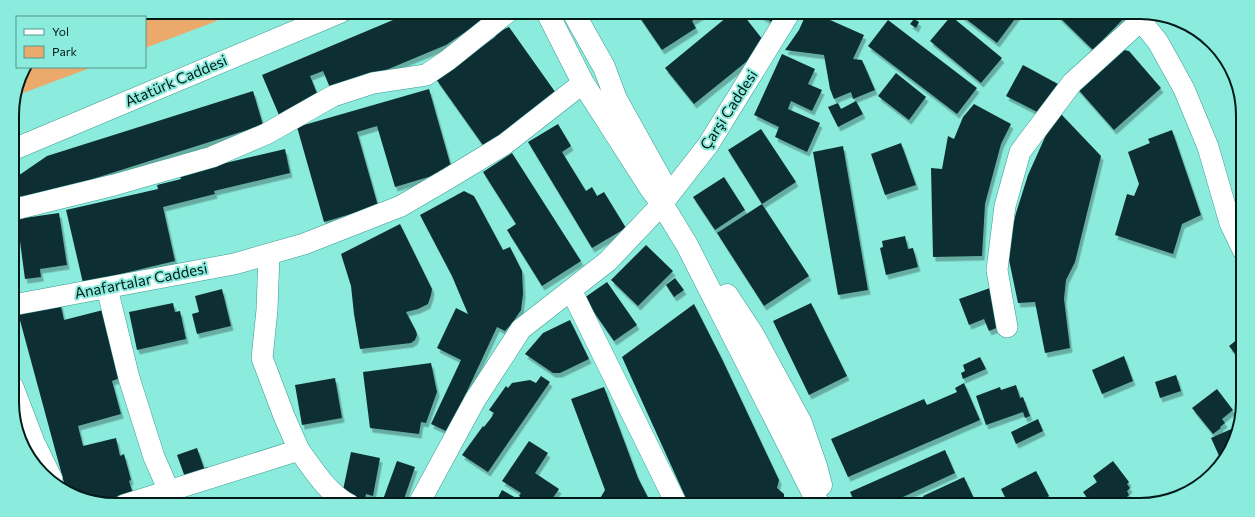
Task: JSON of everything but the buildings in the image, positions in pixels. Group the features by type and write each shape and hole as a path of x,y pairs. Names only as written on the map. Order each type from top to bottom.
{"main road":[{"path":"555,19 583,83 650,189 666,199 687,220 732,304 752,333 801,423 826,498"},
{"path":"577,19 604,67 616,99 691,252 815,498"}],"street":[{"name":"Atatürk Caddesi","path":"19,147 324,19"},
{"path":"19,208 114,185 212,157 266,134 333,96 373,83 426,75 448,60 499,19"},
{"name":"Çarşi Caddesi","path":"422,498 475,400 521,329 608,261 666,199 708,145 786,19"},
{"path":"1006,327 997,270 1005,206 1020,152 1072,83 1137,19"},
{"path":"1144,19 1184,89 1208,147 1230,223 1236,236"},
{"name":"Anafartalar Caddesi","path":"19,304 234,264 304,244 401,206 505,144 583,83"},
{"path":"269,254 267,310 262,358 284,416 299,450 316,474 337,498"},
{"path":"107,288 129,378 154,457 169,491"},
{"path":"571,290 674,498"},
{"path":"19,403 34,442 47,469"},
{"path":"150,498 299,450"}],"green space":[{"path":"146,19 216,19 217,21 146,48"},
{"path":"31,68 90,68 21,94 26,78"}]}
